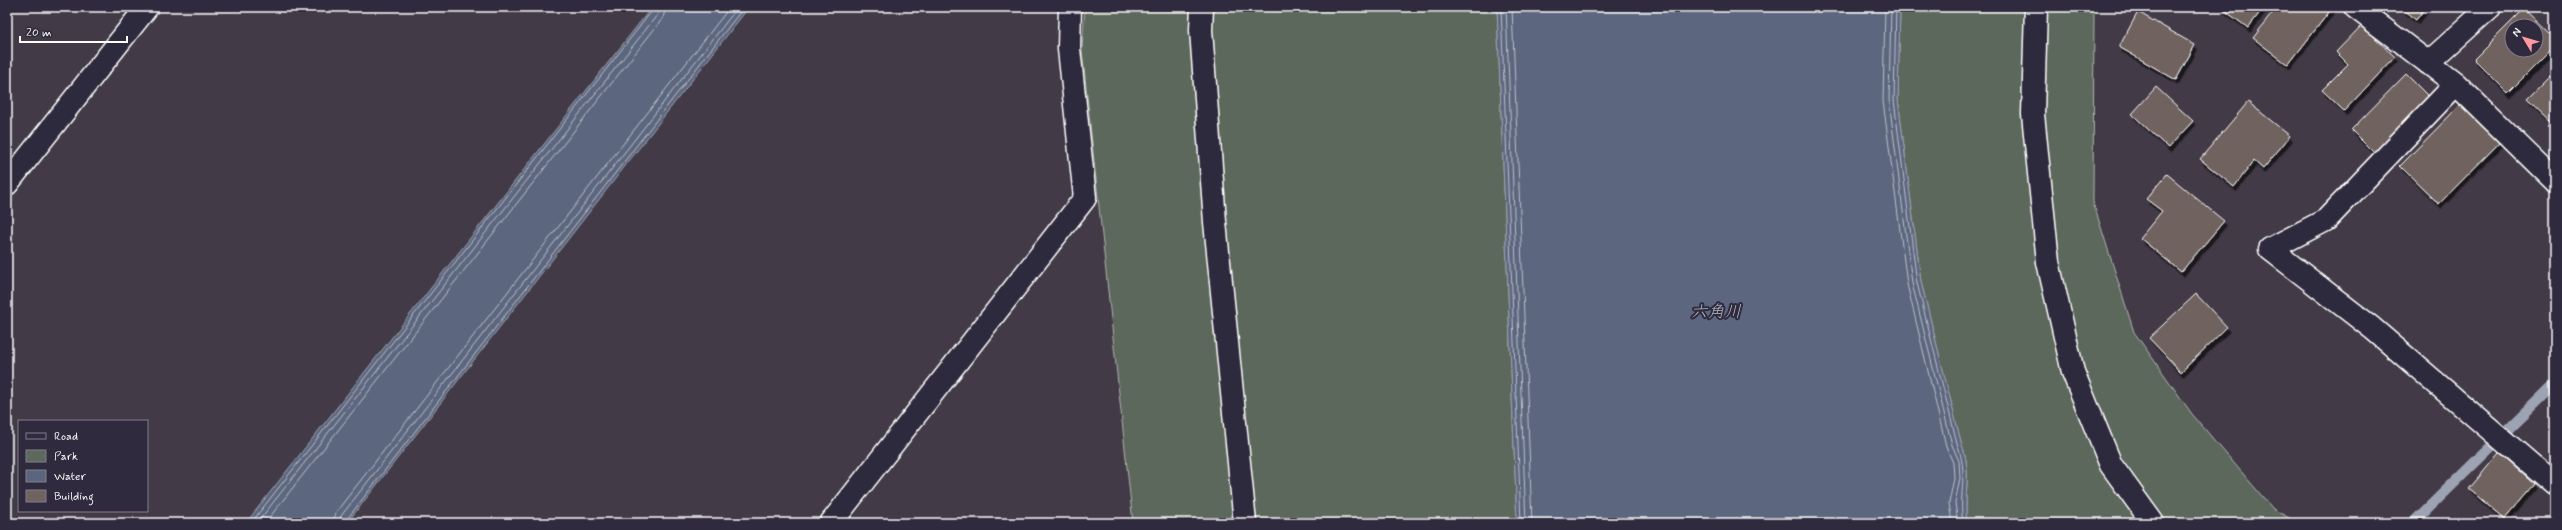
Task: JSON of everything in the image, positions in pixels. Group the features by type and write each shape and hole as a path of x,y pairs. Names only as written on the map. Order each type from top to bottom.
{"street":[{"path":"7,184 147,7"},
{"path":"831,523 1085,198 1069,49 1070,7"},
{"path":"1202,7 1201,30 1215,222 1245,523"},
{"path":"2036,7 2033,114 2048,262 2073,372 2111,465 2153,523"},
{"path":"2355,7 2456,84 2555,181"},
{"path":"2428,63 2490,7"},
{"path":"2456,84 2326,220 2270,249 2372,328 2555,485"}],"green space":[{"path":"1085,7 1497,7 1517,523 1133,523 1082,49"},
{"path":"1900,7 2094,7 2093,202 2134,332 2192,414 2273,509 2298,523 1967,523 1967,474 1965,453 1921,282 1898,99"}],"water":[{"path":"652,7 749,7 347,523 246,523"},
{"name":"六角川","path":"1497,7 1900,7 1898,99 1921,282 1965,453 1967,474 1967,523 1517,523"}],"building":[{"path":"2220,7 2264,7 2248,28"},
{"path":"2277,7 2333,7 2288,65 2253,38"},
{"path":"2399,7 2426,7 2416,20"},
{"path":"2524,9 2533,18 2515,18"},
{"path":"2138,12 2195,45 2176,80 2119,47"},
{"path":"2362,25 2395,57 2344,111 2322,90 2348,64 2336,52"},
{"path":"2544,28 2555,39 2555,46 2544,57"},
{"path":"2504,29 2504,58 2543,58 2508,93 2474,59"},
{"path":"2555,72 2555,125 2528,99"},
{"path":"2406,74 2431,99 2376,155 2351,130"},
{"path":"2156,87 2193,121 2168,148 2132,114"},
{"path":"2248,102 2290,136 2263,169 2254,161 2234,187 2200,159"},
{"path":"2462,103 2501,141 2439,204 2400,166"},
{"path":"2167,174 2224,221 2181,272 2140,238 2162,211 2146,199"},
{"path":"2196,294 2227,327 2181,372 2149,338"},
{"path":"2499,453 2534,484 2504,519 2469,489"}],"waterway":[{"path":"2413,523 2555,384"}]}
